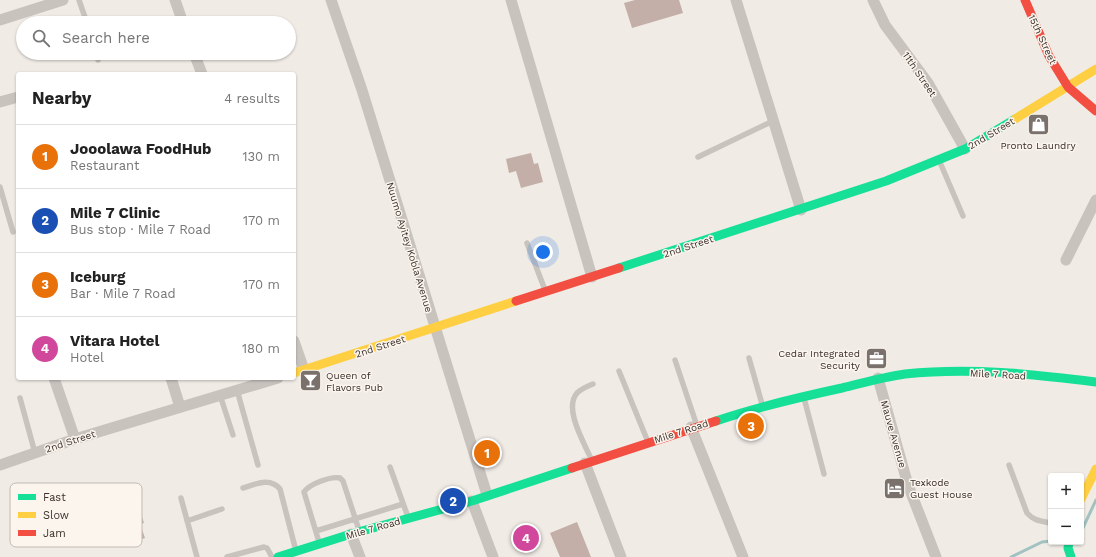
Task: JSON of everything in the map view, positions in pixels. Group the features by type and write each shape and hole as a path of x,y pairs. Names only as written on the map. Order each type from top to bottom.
{"street":[{"path":"0,20 39,3 63,0"},
{"path":"175,0 181,16"},
{"name":"Nuumo Ayitey Kobla Avenue","path":"331,0 362,90 487,495"},
{"path":"511,0 592,277"},
{"path":"736,0 800,210"},
{"name":"11th Street","path":"873,0 885,25 928,83 965,149"},
{"name":"15th Street","path":"1025,0 1049,56 1068,87 1096,111"},
{"path":"197,60 201,72"},
{"name":"2nd Street","path":"299,372 886,181 965,149 1068,87 1096,68"},
{"path":"0,102 16,98"},
{"path":"1066,260 1096,200"},
{"path":"296,353 299,372"},
{"name":"Mile 7 Road","path":"278,557 472,500 694,427 763,406 878,378 945,372 979,372 1010,373 1096,382"},
{"name":"Mauve Avenue","path":"878,378 908,485 936,557"},
{"path":"55,380 75,439"},
{"path":"172,380 180,407"},
{"name":"2nd Street","path":"0,465 75,439 271,380"},
{"path":"694,427 743,557"},
{"path":"588,462 621,557"},
{"path":"1084,493 1096,469"},
{"path":"472,500 493,557"},
{"path":"356,533 360,557"}],"lane":[{"path":"79,0 85,16"},
{"path":"698,157 773,122"},
{"path":"939,160 963,216"},
{"path":"0,187 13,232"},
{"path":"527,242 546,292"},
{"path":"749,358 763,406"},
{"path":"675,360 694,427"},
{"path":"619,371 648,442"},
{"path":"588,462 574,419 572,405 578,392 593,384"},
{"path":"237,390 258,465"},
{"path":"220,395 233,435"},
{"path":"803,396 824,474"},
{"path":"20,398 35,453"},
{"path":"1009,465 1027,513 1032,519 1048,522"},
{"path":"390,466 408,518"},
{"path":"320,544 304,492 308,488 334,478 340,478 342,481 356,519 356,533"},
{"path":"243,488 265,482 277,485 280,489 296,552"},
{"path":"181,498 197,557"},
{"path":"316,531 403,504"},
{"path":"187,522 222,509"},
{"path":"374,513 379,527"},
{"path":"227,557 264,547 267,548 272,557"}],"building":[{"path":"635,0 679,0 683,13 632,28 624,3"},
{"path":"531,153 534,164 538,163 543,182 521,188 516,171 509,173 506,159"},
{"path":"577,522 591,557 560,557 550,533"},
{"path":"142,530 145,538 142,539"}],"waterway":[{"path":"1084,526 1096,500"},
{"path":"1011,557 1042,542 1048,541"}],"traffic: fast":[{"path":"619,268 886,181 965,149 1015,119"},
{"path":"716,421 747,411 810,395 881,378 905,374 953,371 1001,372 1096,382"},
{"path":"278,557 351,534 472,501 572,468"},
{"path":"1068,545 1071,557"}],"traffic: slow":[{"path":"1015,119 1096,69"},
{"path":"296,372 516,301"},
{"path":"1084,493 1096,469"}],"traffic: jam":[{"path":"1025,0 1049,56 1068,87 1096,111"},
{"path":"516,301 619,268"},
{"path":"572,468 716,421"}],"place":[{"name":"Pronto Laundry","path":"1038,125"},
{"name":"Cedar Integrated Security","path":"876,359"},
{"name":"Queen of Flavors Pub","path":"310,381"},
{"name":"Iceburg","path":"751,426"},
{"name":"Jooolawa FoodHub","path":"487,453"},
{"name":"Texkode Guest House","path":"894,488"},
{"name":"Mile 7 Clinic","path":"453,501"},
{"name":"Vitara Hotel","path":"526,538"}]}
